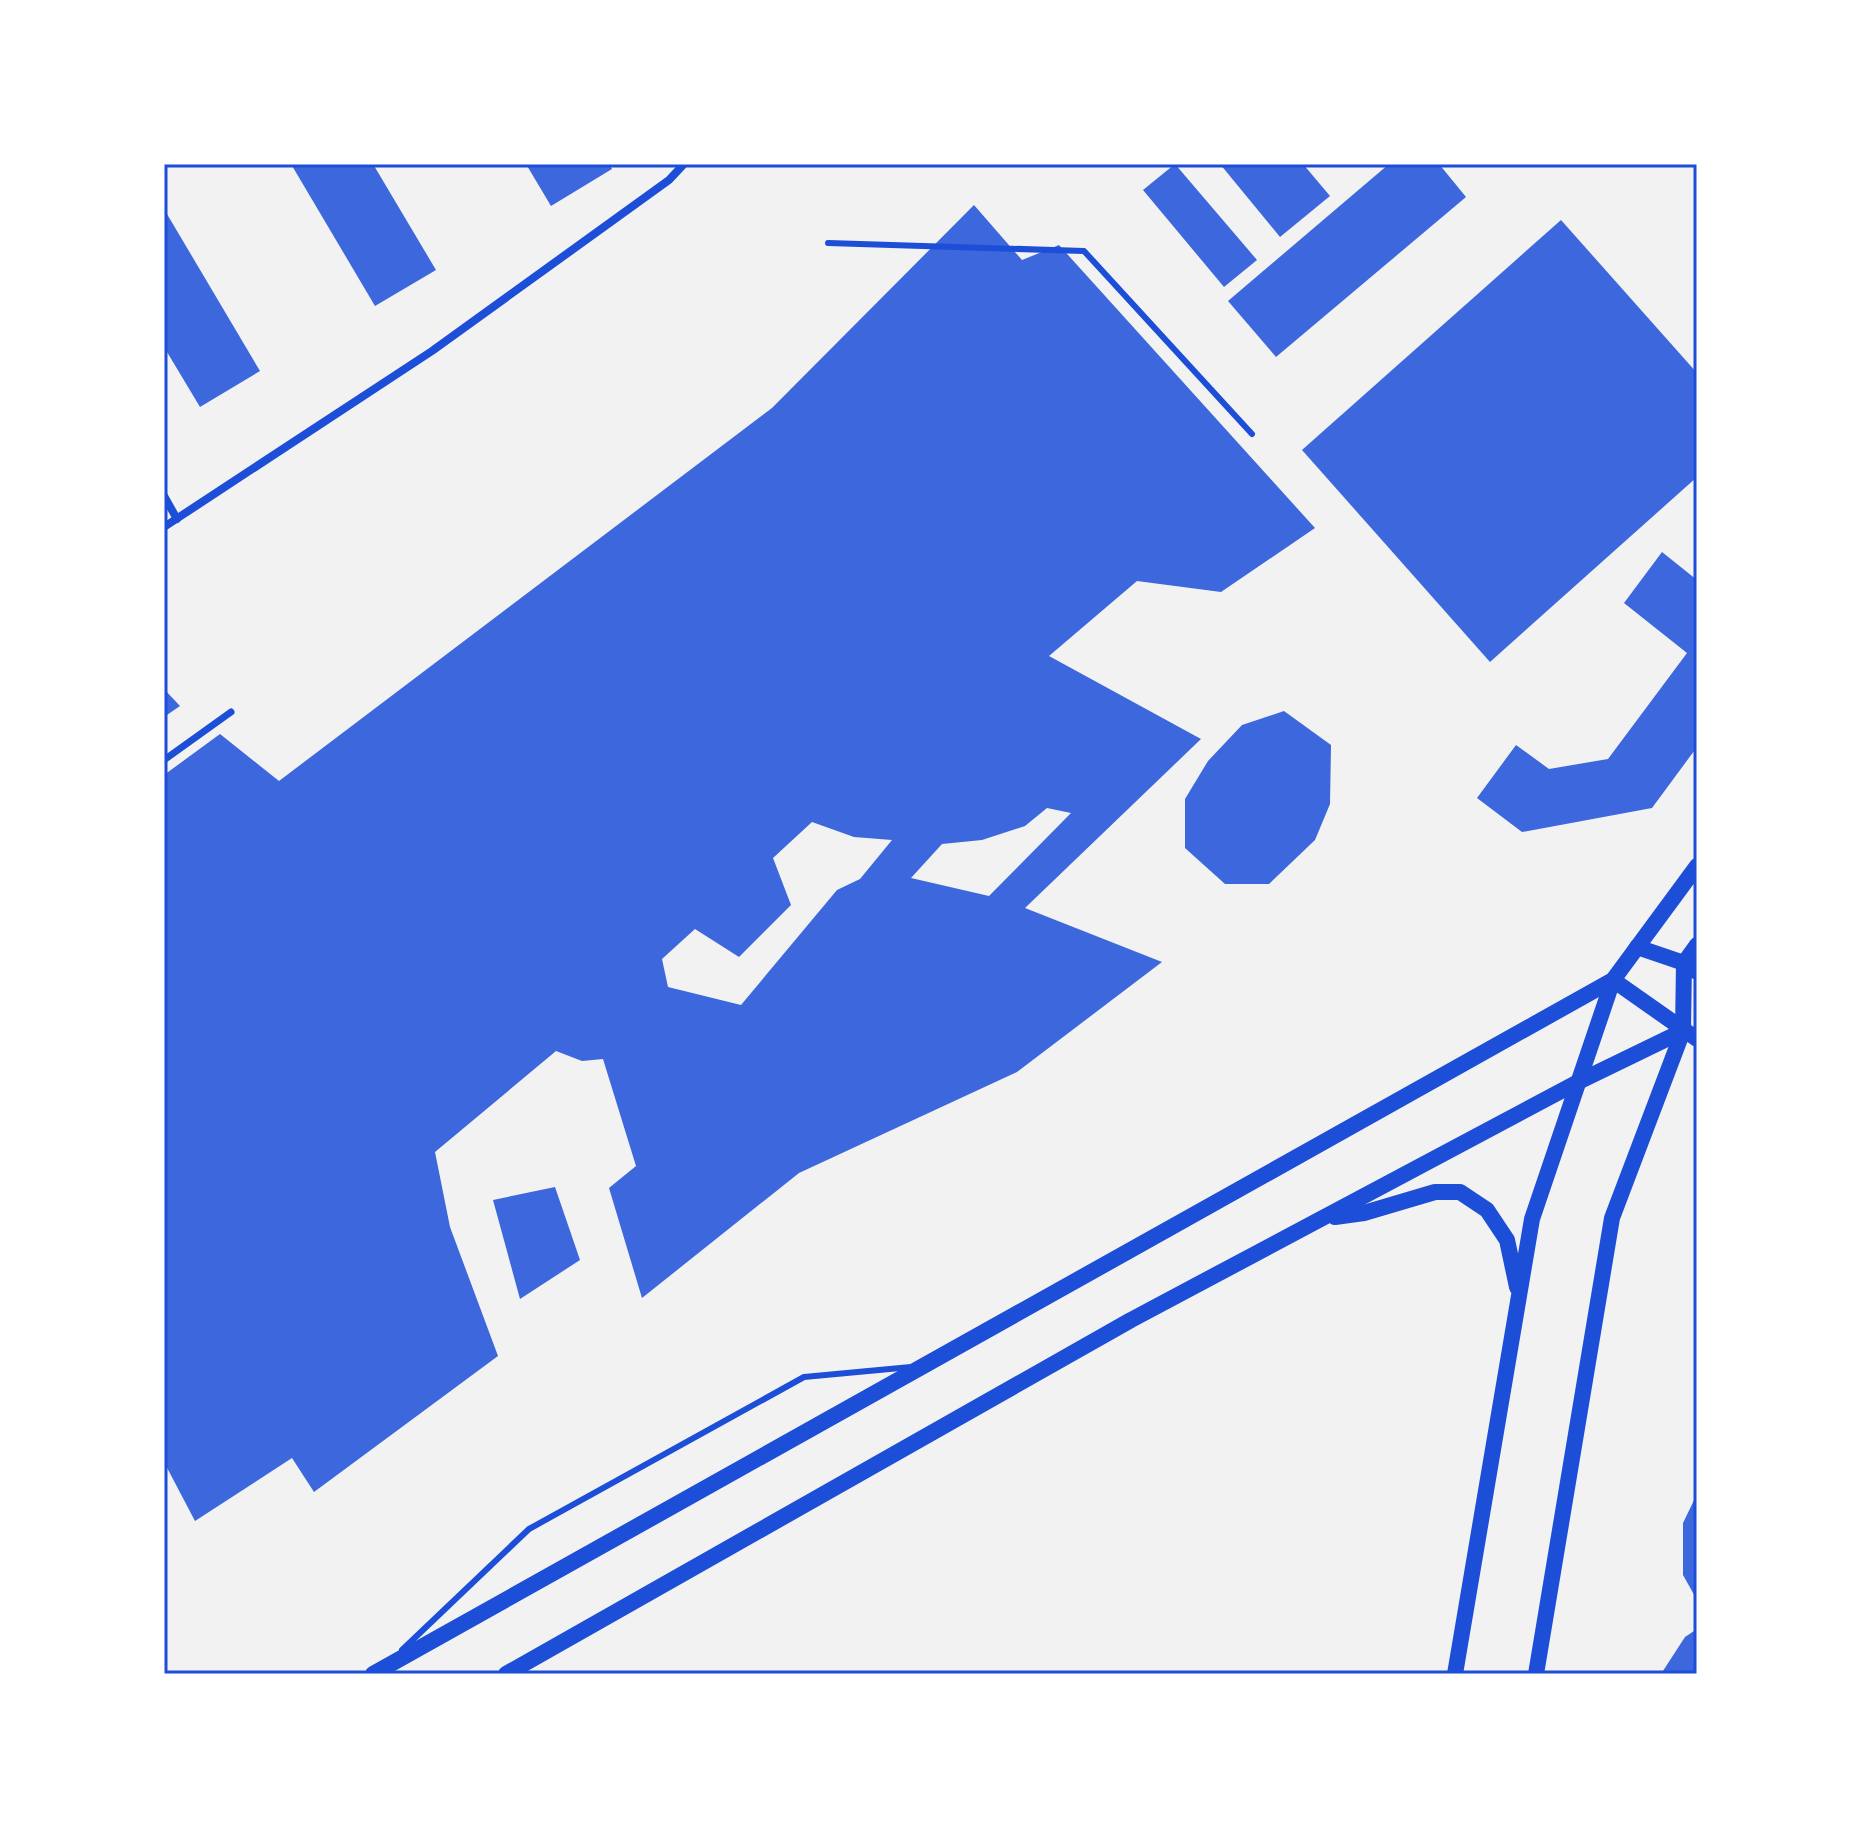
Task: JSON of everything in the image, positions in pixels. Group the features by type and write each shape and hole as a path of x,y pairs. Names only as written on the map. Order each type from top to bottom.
{"main road":[{"path":"1455,1674 1532,1219 1613,980 1697,866"},
{"path":"1536,1674 1612,1218 1690,1035 1690,968 1697,945"},
{"path":"1637,947 1690,968"},
{"path":"1613,980 1690,1035"},
{"path":"378,1671 1613,980"},
{"path":"506,1674 1117,1328 1580,1081 1690,1035"},
{"path":"1321,1219 1364,1213 1435,1192 1460,1192 1487,1210 1507,1240 1519,1297"}],"street":[{"path":"164,527 432,351 669,180 684,164"},
{"path":"164,496 177,519"},
{"path":"164,760 231,712"}],"lane":[{"path":"828,243 1084,251 1252,434"},
{"path":"378,1671 529,1529 804,1377 922,1366"}],"building":[{"path":"291,164 373,164 436,270 375,306"},
{"path":"526,164 609,164 612,169 551,206"},
{"path":"1175,164 1257,260 1224,287 1143,190"},
{"path":"1220,164 1303,164 1330,196 1280,237"},
{"path":"1389,164 1439,164 1466,197 1276,357 1228,301"},
{"path":"974,205 1022,260 1059,245 1315,528 1221,592 1137,581 1049,656 1201,739 1025,908 1162,962 1017,1072 799,1173 642,1298 609,1188 636,1166 603,1059 582,1061 556,1051 435,1152 450,1227 498,1356 314,1492 292,1458 195,1521 164,1462 164,775 220,734 279,781 772,408","holes":["1047,808 1071,813 989,896 911,878 942,844 982,840 1025,826","812,822 854,837 892,840 860,879 837,890 741,1005 668,987 662,959 695,929 739,957 791,905 773,858"]},
{"path":"164,209 260,371 200,407 164,347"},
{"path":"1561,220 1697,373 1697,477 1490,662 1302,450"},
{"path":"1662,552 1697,580 1697,747 1652,808 1522,832 1477,798 1516,745 1549,769 1608,759 1687,653 1624,603"},
{"path":"164,689 180,706 164,717"},
{"path":"1284,711 1331,745 1330,804 1315,840 1269,884 1225,884 1185,848 1185,799 1208,761 1242,725"},
{"path":"555,1187 580,1260 520,1299 493,1200"},
{"path":"1697,1494 1697,1600 1683,1575 1683,1523"},
{"path":"1697,1629 1697,1674 1661,1674 1685,1637"}]}
